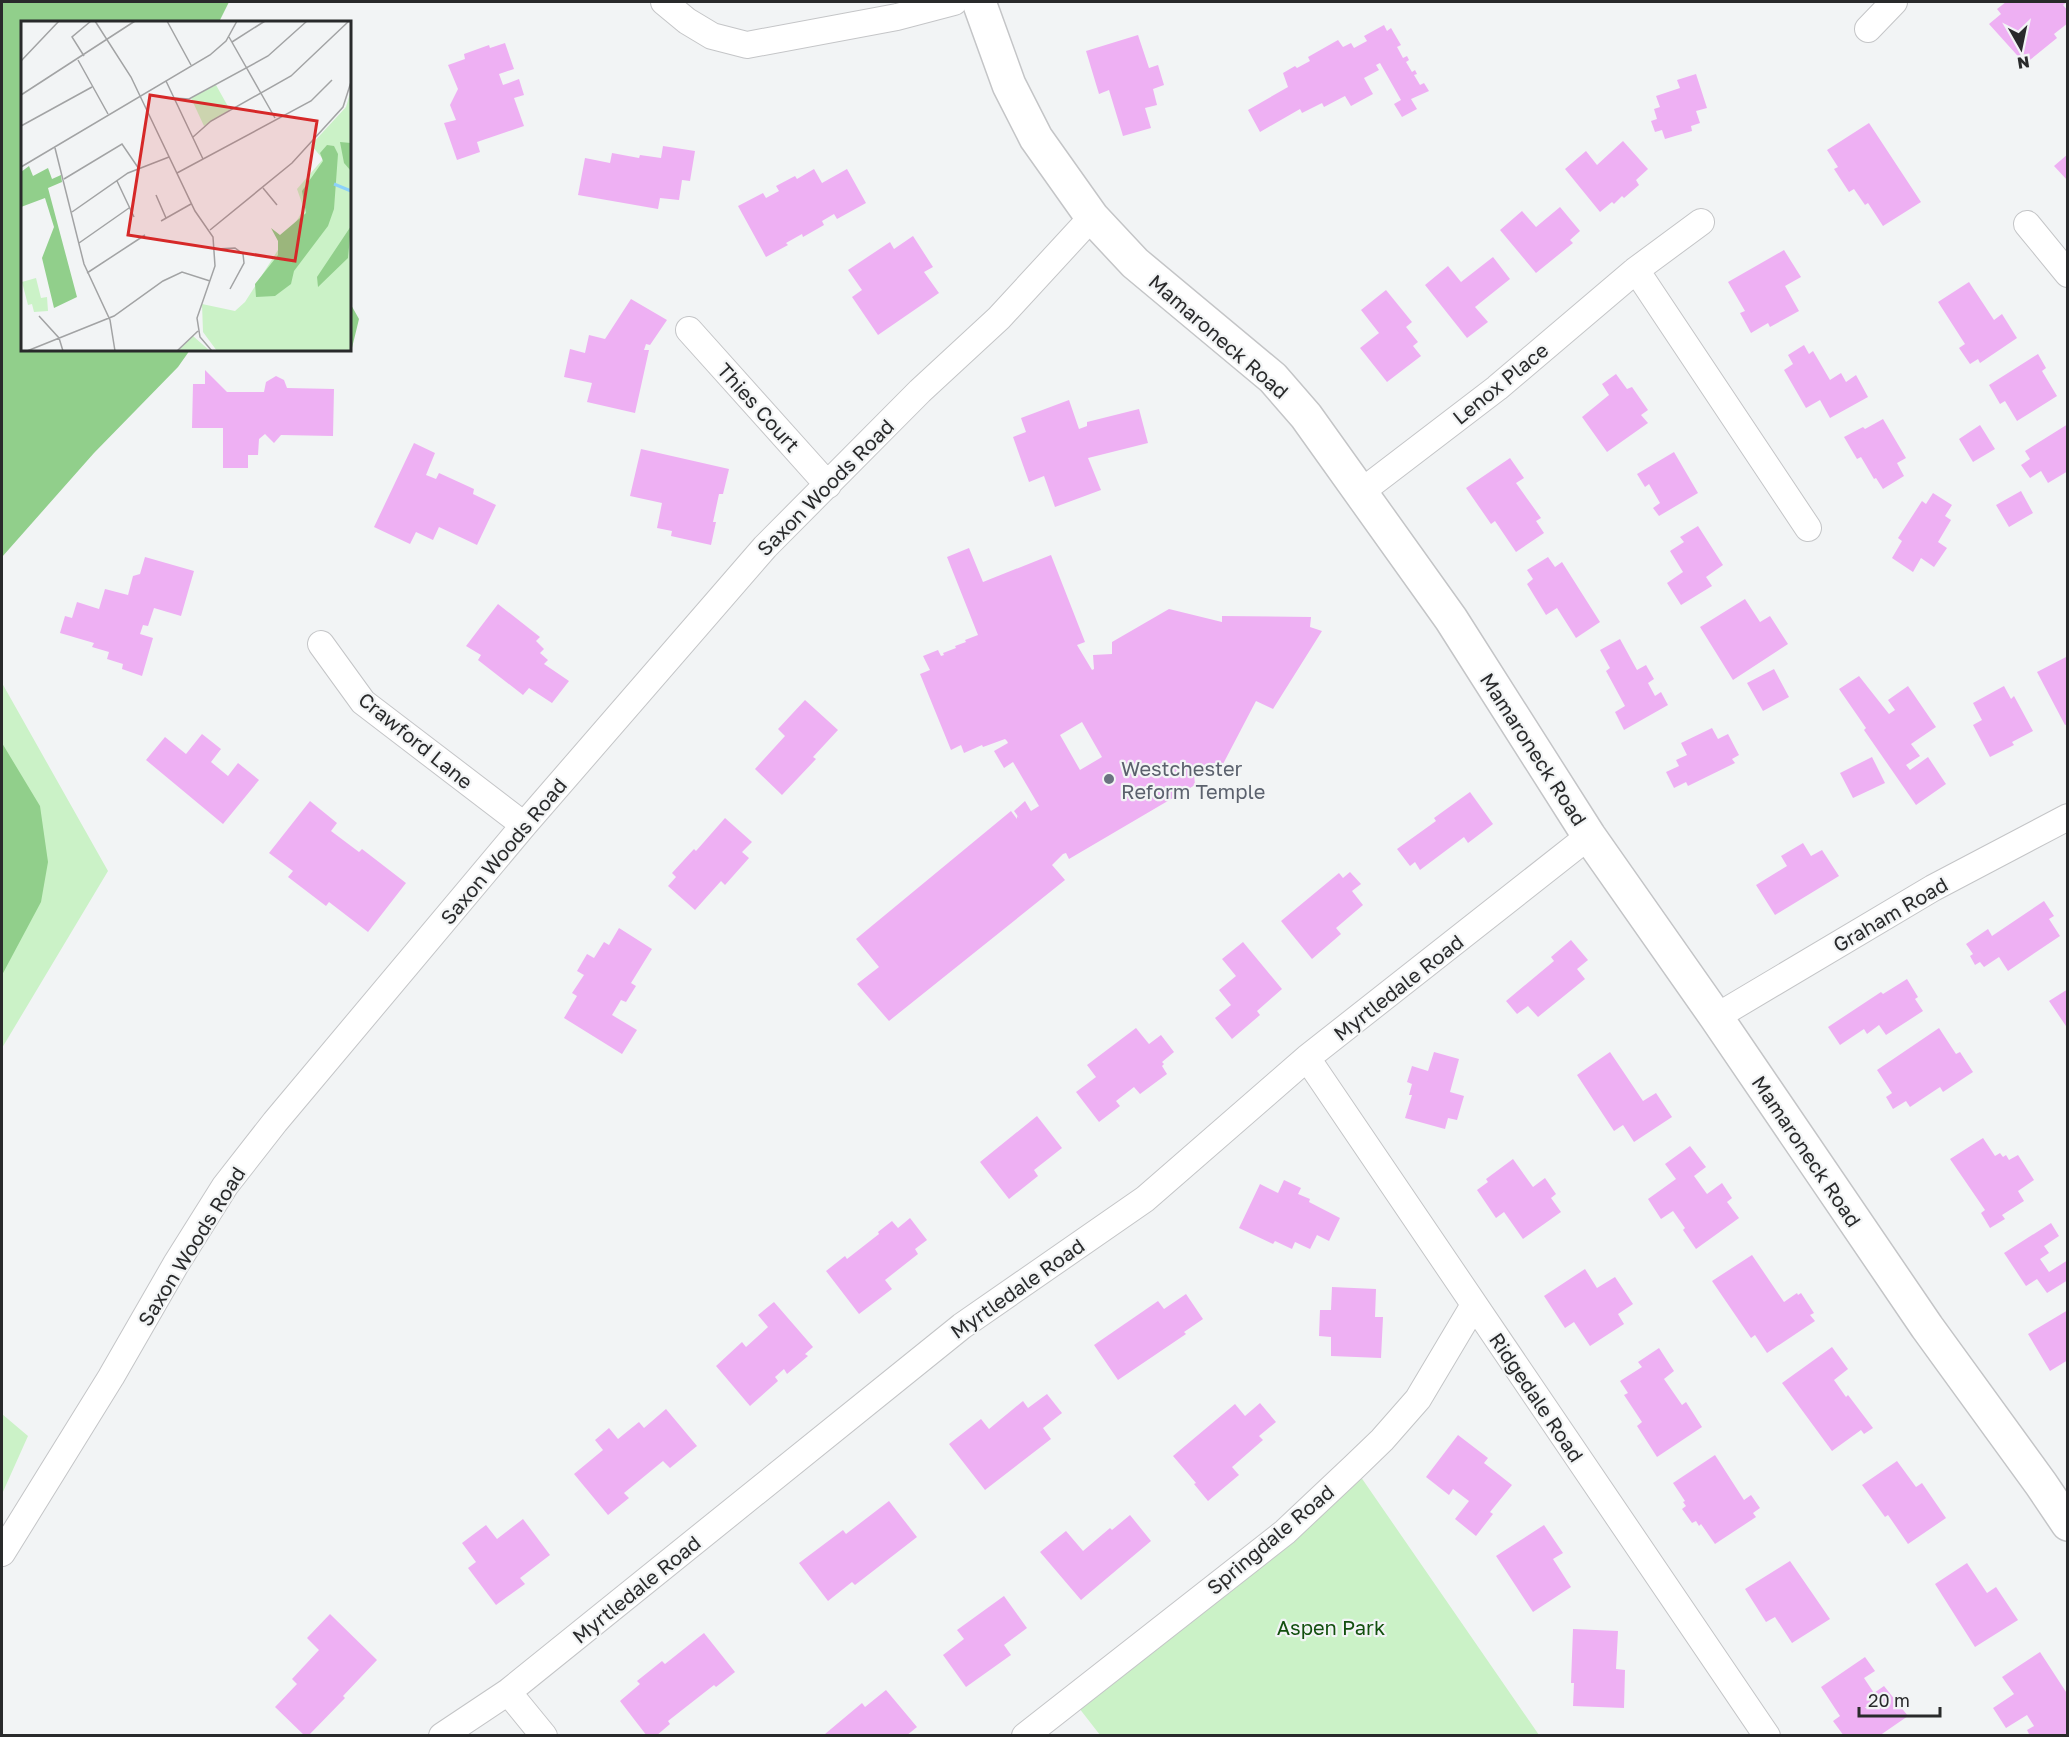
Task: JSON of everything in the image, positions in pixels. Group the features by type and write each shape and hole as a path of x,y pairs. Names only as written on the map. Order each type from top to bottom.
{"street":[{"path":"664,2 687,21 712,36 747,45 897,17 954,2"},
{"name":"Mamaroneck Road","path":"979,2 1009,85 1036,138 1092,217 1135,263 1273,378 1306,416 1450,619 1589,836 1716,1017 1927,1327 2041,1484 2067,1524"},
{"path":"1868,29 1894,2"},
{"name":"Saxon Woods Road","path":"2,1553 225,1186 275,1122 524,825 765,546 920,391 999,318 1092,217"},
{"name":"Lenox Place","path":"1361,492 1497,388 1636,270 1701,222"},
{"path":"2027,224 2067,274"},
{"path":"1636,270 1808,528"},
{"name":"Thies Court","path":"689,330 828,485"},
{"name":"Crawford Lane","path":"321,644 363,702 524,825"},
{"name":"Graham Road","path":"1716,1017 1934,888 2067,818"},
{"name":"Myrtledale Road","path":"441,1736 508,1692 962,1326 1145,1199 1307,1058 1589,836"},
{"name":"Ridgedale Road","path":"1307,1058 1767,1736"},
{"name":"Springdale Road","path":"1025,1736 1285,1532 1354,1467 1382,1440 1418,1399 1474,1305"},
{"path":"508,1692 544,1736"}],"green space":[{"path":"2,2 229,2 220,21 21,21 21,351 189,351 178,367 94,453 2,557"},
{"path":"351,305 359,319 351,352 348,351 351,351"},
{"path":"2,683 108,871 2,1048"},
{"path":"2,743 40,806 48,862 41,902 2,975"},
{"path":"2,1414 28,1436 2,1494"},
{"name":"Aspen Park","path":"1354,1467 1539,1735 1100,1735 1072,1699"}],"building":[{"path":"2006,2 2067,2 2063,5 2068,11 2068,23 2054,34 2057,38 2025,64 1989,24 2001,14 1997,9"},
{"path":"1384,25 1387,31 1391,28 1401,45 1397,47 1403,58 1407,56 1409,60 1406,62 1412,72 1415,70 1417,74 1414,75 1420,85 1424,83 1429,91 1411,99 1417,109 1402,117 1394,104 1401,100 1380,63 1376,65 1379,70 1364,78 1373,94 1351,106 1345,96 1324,107 1322,103 1302,113 1300,109 1260,132 1248,110 1288,87 1283,73 1310,61 1308,57 1338,40 1343,47 1351,43 1354,48 1367,41 1364,36"},
{"path":"1138,35 1149,68 1158,65 1164,85 1153,89 1157,105 1145,108 1151,128 1123,136 1109,90 1099,94 1086,51"},
{"path":"505,43 514,69 499,74 503,85 519,79 524,95 514,98 524,126 477,142 480,152 457,160 444,123 456,120 450,105 458,89 448,65 465,59 464,54 489,45 490,48"},
{"path":"1696,74 1707,108 1696,111 1700,123 1691,126 1692,131 1665,139 1662,130 1655,132 1651,121 1657,119 1654,109 1660,107 1656,96 1680,88 1677,80"},
{"path":"1869,123 1921,202 1883,226 1868,203 1865,205 1854,189 1849,192 1834,169 1838,167 1827,150"},
{"path":"1623,141 1648,169 1636,180 1639,185 1624,198 1622,196 1600,212 1565,169 1586,151 1597,165"},
{"path":"663,146 695,151 690,181 682,180 679,200 660,198 658,209 578,195 585,158 610,163 612,153 639,158 640,155 661,158"},
{"path":"2068,154 2068,181 2054,166"},
{"path":"814,169 822,183 847,169 866,203 837,219 834,214 822,221 824,225 803,237 802,234 766,257 738,206 763,193 766,198 779,191 776,186 795,176 797,179"},
{"path":"1560,207 1580,231 1570,240 1573,243 1536,273 1500,230 1522,211 1536,227"},
{"path":"913,236 933,267 924,272 939,293 878,335 852,297 862,290 848,270 890,242 894,249"},
{"path":"1784,250 1801,277 1785,286 1799,311 1770,327 1768,323 1751,333 1740,313 1745,311 1728,282"},
{"path":"1493,257 1510,279 1475,307 1488,322 1467,338 1425,285 1448,266 1461,282"},
{"path":"1969,282 1994,320 2002,314 2017,338 1980,363 1978,359 1970,364 1959,348 1965,344 1938,302"},
{"path":"1386,290 1412,322 1406,327 1418,342 1413,346 1421,356 1387,382 1360,348 1379,333 1361,310"},
{"path":"631,299 667,320 650,345 646,344 644,350 649,350 635,413 587,402 592,383 564,377 570,349 585,353 589,335 605,339"},
{"path":"1804,345 1809,354 1813,351 1830,380 1841,373 1846,382 1856,375 1868,397 1830,418 1820,400 1806,408 1784,370 1793,364 1788,355"},
{"path":"2038,354 2046,368 2042,371 2057,396 2017,421 2005,401 2000,404 1989,385"},
{"path":"205,370 227,392 264,392 266,382 276,376 284,380 287,388 334,389 333,436 281,435 274,443 265,434 259,439 258,455 248,455 248,468 223,468 223,428 192,428 193,384 205,384"},
{"path":"1616,374 1627,389 1632,387 1648,410 1641,415 1648,423 1607,452 1582,417 1609,395 1602,384"},
{"path":"1069,400 1079,429 1087,426 1087,422 1139,409 1148,443 1088,458 1101,490 1055,507 1044,476 1029,482 1013,437 1026,432 1021,418"},
{"path":"1883,419 1906,458 1897,463 1904,476 1883,489 1861,457 1857,459 1844,437"},
{"path":"2068,424 2068,471 2048,483 2041,471 2030,478 2021,465 2030,459 2025,451"},
{"path":"1980,425 1995,449 1973,462 1959,439"},
{"path":"414,443 435,453 426,475 436,479 439,473 474,489 473,494 496,505 477,545 439,527 433,540 416,532 410,544 374,527"},
{"path":"641,449 729,469 723,494 719,494 711,545 671,536 672,531 657,528 662,503 630,496"},
{"path":"1674,452 1698,493 1659,516 1653,508 1660,503 1649,484 1645,487 1637,474"},
{"path":"1510,458 1524,478 1516,483 1541,518 1536,521 1544,533 1516,552 1495,521 1491,524 1466,488"},
{"path":"2021,491 2033,513 2009,527 1996,505"},
{"path":"1933,493 1952,505 1945,516 1951,520 1938,542 1947,548 1934,567 1921,558 1913,572 1892,558 1902,541 1898,538 1922,501 1926,504"},
{"path":"1698,526 1723,565 1706,577 1712,586 1681,605 1667,583 1683,572 1670,551 1684,542 1680,537"},
{"name":"Westchester Reform Temple","path":"969,548 983,582 1051,555 1085,642 1077,645 1092,670 1094,669 1093,655 1112,654 1112,642 1169,609 1222,622 1222,616 1311,617 1310,627 1322,631 1273,709 1256,701 1223,764 1212,763 1194,774 1195,785 1069,859 1066,853 1063,854 1052,865 1065,880 889,1021 857,984 879,967 856,939 1011,811 1017,819 1017,816 1019,818 1014,811 1025,801 1031,811 1039,806 1013,762 1004,768 994,751 1008,743 1005,739 964,753 961,745 951,750 920,674 930,670 923,656 938,650 941,656 944,655 943,653 966,642 965,640 978,635 947,557","holes":["1082,722 1102,757 1080,770 1060,735"]},
{"path":"145,557 194,571 181,616 154,608 148,626 143,625 140,634 153,638 142,676 122,669 123,664 107,659 109,652 92,647 94,643 60,633 65,616 72,618 77,602 99,609 105,589 128,595 133,576 140,574"},
{"path":"1548,557 1555,567 1562,562 1600,622 1576,638 1557,608 1546,615 1527,584 1533,579 1527,570"},
{"path":"1745,599 1760,622 1770,616 1788,644 1733,680 1700,627"},
{"path":"498,604 540,637 536,641 544,649 540,653 548,660 544,664 569,681 552,703 529,688 523,695 478,660 481,655 466,646"},
{"path":"1620,639 1637,670 1646,665 1654,679 1648,683 1655,696 1661,692 1668,705 1624,730 1615,712 1625,706 1606,671 1610,668 1600,650"},
{"path":"2068,656 2068,724 2065,725 2037,672"},
{"path":"1774,669 1789,697 1763,711 1747,683"},
{"path":"1859,676 1889,714 1895,710 1888,700 1908,686 1936,727 1911,744 1920,756 1906,765 1910,770 1928,757 1946,784 1916,805 1864,730 1866,728 1839,689"},
{"path":"2004,686 2011,699 2014,696 2033,731 2012,742 2014,745 1990,757 1973,725 1982,720 1973,703"},
{"path":"805,700 838,730 813,757 816,759 782,795 755,769 785,736 778,729"},
{"path":"1712,728 1718,739 1728,734 1739,755 1732,759 1735,763 1688,786 1686,782 1674,788 1666,772 1679,766 1676,760 1687,755 1681,743"},
{"path":"202,734 221,749 211,762 228,776 238,763 259,780 223,824 146,760 165,737 186,754"},
{"path":"1872,757 1885,783 1853,798 1840,773"},
{"path":"1470,792 1493,824 1468,843 1464,837 1420,870 1415,862 1410,866 1397,849 1436,821 1434,818"},
{"path":"310,801 337,823 331,831 359,852 362,849 406,883 368,932 329,902 326,906 288,877 293,871 269,853"},
{"path":"725,818 752,842 742,852 749,858 725,885 721,881 695,910 668,886 676,877 672,873 694,849 696,851"},
{"path":"1803,843 1811,856 1822,850 1839,876 1775,915 1756,885 1787,866 1781,856"},
{"path":"1350,872 1361,884 1352,891 1363,905 1336,928 1341,934 1312,959 1281,921 1339,873 1343,878"},
{"path":"2044,901 2054,916 2049,919 2060,936 2008,971 1999,957 1984,967 1980,962 1975,965 1970,956 1973,954 1966,944 1988,929 1992,936"},
{"path":"619,928 652,949 631,983 636,986 626,1002 621,1000 612,1015 637,1030 622,1054 564,1018 577,996 572,993 584,975 577,971 587,954 594,958 604,942 609,945"},
{"path":"1571,940 1588,960 1577,969 1585,979 1538,1017 1528,1006 1517,1014 1506,1001 1554,961 1551,957"},
{"path":"1243,942 1282,989 1257,1011 1260,1015 1232,1039 1215,1018 1231,1005 1219,990 1236,976 1222,959"},
{"path":"1907,979 1923,1011 1886,1035 1879,1025 1867,1034 1864,1029 1840,1045 1828,1027 1881,992 1883,994"},
{"path":"2068,989 2068,1029 2049,1001"},
{"path":"1136,1028 1149,1044 1161,1035 1174,1052 1162,1062 1167,1074 1140,1094 1134,1087 1116,1101 1120,1106 1099,1122 1076,1092 1096,1077 1087,1065"},
{"path":"1939,1028 1956,1054 1960,1052 1973,1072 1943,1092 1940,1087 1910,1107 1906,1101 1893,1109 1886,1097 1892,1093 1877,1070"},
{"path":"1434,1052 1459,1059 1450,1092 1464,1096 1457,1120 1448,1118 1445,1129 1405,1118 1412,1095 1409,1095 1412,1084 1407,1082 1412,1066 1428,1071"},
{"path":"1610,1052 1643,1101 1656,1093 1672,1117 1634,1142 1623,1125 1614,1131 1577,1075"},
{"path":"1037,1116 1062,1148 1034,1170 1038,1176 1009,1199 980,1162"},
{"path":"1983,1138 1995,1156 2000,1153 2003,1157 2006,1155 2009,1160 2018,1155 2034,1180 2018,1191 2024,1201 2002,1215 2005,1219 1990,1228 1981,1213 1985,1210 1950,1159"},
{"path":"1690,1146 1706,1167 1694,1176 1707,1194 1722,1183 1732,1198 1727,1202 1739,1218 1696,1249 1673,1211 1661,1219 1648,1199 1676,1179 1665,1164"},
{"path":"1513,1159 1533,1187 1545,1178 1556,1194 1551,1198 1561,1212 1523,1239 1504,1212 1496,1218 1477,1190 1488,1182 1486,1179"},
{"path":"1284,1180 1301,1188 1298,1194 1310,1199 1309,1202 1340,1218 1329,1241 1317,1235 1310,1249 1295,1242 1292,1249 1275,1241 1273,1244 1239,1228 1260,1184 1278,1193"},
{"path":"910,1218 927,1240 915,1249 918,1254 885,1280 892,1289 859,1314 826,1271 845,1256 847,1259 892,1221 898,1228"},
{"path":"2051,1223 2059,1236 2044,1246 2049,1253 2040,1259 2049,1272 2068,1260 2068,1280 2047,1293 2037,1279 2026,1286 2004,1253"},
{"path":"1752,1255 1784,1302 1797,1293 1798,1295 1801,1293 1814,1313 1810,1315 1815,1321 1767,1353 1755,1335 1751,1338 1712,1281"},
{"path":"1585,1269 1597,1288 1615,1277 1633,1304 1618,1314 1624,1324 1590,1346 1574,1322 1565,1328 1544,1296"},
{"path":"1332,1287 1376,1289 1375,1317 1383,1317 1381,1358 1331,1356 1331,1337 1319,1336 1320,1310 1331,1310"},
{"path":"1186,1294 1203,1319 1184,1332 1186,1334 1118,1380 1094,1345 1158,1301 1164,1309"},
{"path":"774,1302 813,1347 805,1354 808,1356 787,1374 784,1369 775,1377 778,1381 750,1406 716,1366 742,1342 746,1347 768,1327 758,1315"},
{"path":"2068,1310 2068,1360 2050,1371 2028,1334"},
{"path":"1832,1347 1848,1369 1834,1380 1873,1428 1864,1434 1861,1430 1832,1451 1782,1383"},
{"path":"1659,1348 1674,1371 1664,1379 1682,1405 1686,1402 1702,1427 1657,1457 1637,1426 1642,1422 1624,1395 1628,1393 1620,1381 1642,1367 1638,1362"},
{"path":"1047,1394 1062,1413 1043,1428 1051,1439 985,1490 949,1444 981,1419 989,1429 1023,1401 1028,1408"},
{"path":"1260,1403 1276,1422 1259,1436 1263,1440 1232,1467 1239,1475 1208,1501 1173,1456 1235,1404 1245,1416"},
{"path":"666,1409 697,1446 670,1468 663,1461 624,1493 629,1498 608,1515 574,1474 603,1450 595,1440 609,1428 618,1439 639,1422 644,1428"},
{"path":"1458,1435 1488,1458 1484,1463 1512,1485 1490,1512 1493,1514 1476,1536 1455,1519 1469,1501 1453,1489 1449,1495 1426,1477"},
{"path":"1715,1455 1744,1500 1751,1495 1760,1508 1753,1513 1756,1517 1715,1544 1701,1524 1699,1526 1696,1521 1692,1523 1682,1509 1686,1506 1683,1502 1685,1501 1673,1483"},
{"path":"1897,1461 1916,1487 1922,1483 1946,1518 1908,1544 1888,1515 1885,1517 1862,1485"},
{"path":"889,1501 917,1537 855,1585 852,1582 828,1601 799,1563 843,1530 846,1534"},
{"path":"1130,1515 1151,1541 1081,1600 1040,1552 1066,1531 1083,1551 1110,1528 1112,1530"},
{"path":"523,1519 550,1555 520,1578 525,1584 496,1605 468,1568 476,1562 462,1543 486,1525 497,1539"},
{"path":"1544,1525 1563,1553 1553,1559 1571,1587 1533,1612 1496,1556"},
{"path":"1790,1561 1830,1619 1792,1643 1775,1617 1766,1622 1745,1589"},
{"path":"1967,1563 1987,1593 1996,1587 2018,1620 1975,1647 1935,1584"},
{"path":"1004,1596 1027,1628 1004,1645 1011,1655 966,1687 943,1655 964,1639 957,1630"},
{"path":"330,1614 377,1660 343,1696 345,1698 308,1736 305,1736 275,1707 297,1684 292,1679 319,1650 307,1638"},
{"path":"1573,1629 1618,1631 1616,1669 1625,1670 1624,1708 1573,1706 1574,1683 1571,1683"},
{"path":"704,1633 735,1672 716,1687 714,1685 668,1721 670,1724 656,1736 647,1736 620,1701 640,1684 637,1681 662,1661 665,1664"},
{"path":"2040,1652 2068,1695 2068,1736 2030,1736 2027,1730 2034,1726 2027,1715 2006,1728 1993,1708 2014,1694 2002,1677"},
{"path":"1865,1657 1875,1671 1864,1678 1874,1693 1884,1686 1908,1716 1879,1736 1844,1736 1833,1721 1840,1716 1821,1687"},
{"path":"886,1690 917,1727 906,1736 827,1736 825,1734 862,1703 865,1707"}],"place":[{"name":"Westchester Reform Temple","path":"1109,779"}]}
